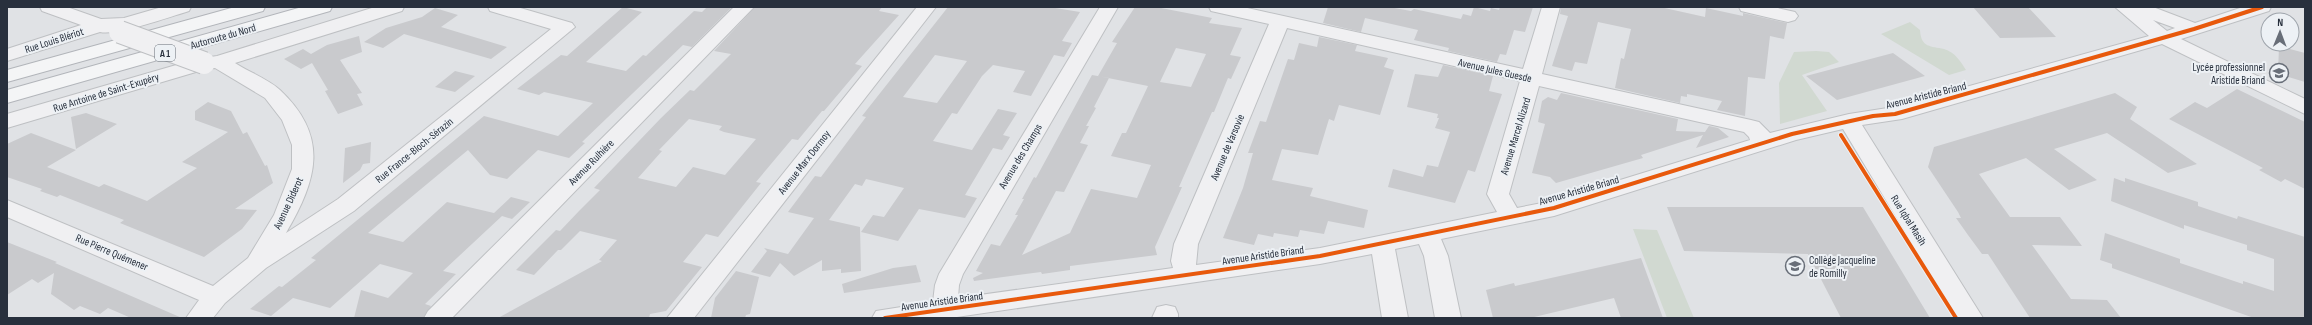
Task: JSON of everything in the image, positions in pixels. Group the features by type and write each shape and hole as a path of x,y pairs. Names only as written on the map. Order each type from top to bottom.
{"highway":[{"name":"Autoroute du Nord","path":"7,76 256,7"},
{"name":"Autoroute du Nord","path":"7,97 323,7"}],"street":[{"name":"Avenue Diderot","path":"49,7 212,62 272,94 292,118 303,145 303,169 285,215 256,264 216,297 199,318"},
{"name":"Rue Louis Blériot","path":"101,25 109,18 145,7"},
{"name":"Rue Louis Blériot","path":"7,55 101,25 124,24 182,7"},
{"name":"Rue Antoine de Saint-Exupéry","path":"7,121 395,7"},
{"name":"Rue France-Bloch-Sérazin","path":"256,264 346,205 565,27 497,7"},
{"name":"Avenue Rulhière","path":"437,318 745,7"},
{"name":"Avenue Marx Dormoy","path":"680,318 927,7"},
{"name":"Avenue des Champs","path":"945,310 947,286 950,274 1109,7"},
{"name":"Avenue Jules Guesde","path":"1218,7 1751,127 1760,134 1761,145"},
{"name":"Avenue Marcel Alizard","path":"1511,216 1498,194 1552,7"},
{"path":"1748,7 1788,16"},
{"path":"2124,7 2164,38 2305,107"},
{"path":"2136,7 2194,29"},
{"name":"Avenue Aristide Briand","path":"885,318 1320,256 1554,208 1761,145 1801,144 1852,127 1883,125 1895,114 2164,38 2262,7"},
{"name":"Avenue de Varsovie","path":"1186,275 1183,261 1186,244 1280,21"},
{"name":"Rue Iqbal Masih","path":"1852,127 1970,318"},
{"name":"Rue Pierre Quémener","path":"7,208 216,297"},
{"path":"1427,234 1436,256 1448,318"},
{"path":"1382,243 1395,318"}],"shaded area":[{"path":"1910,22 1920,30 1922,40 1925,43 1948,50 1957,58 1966,70 1949,75 1881,34"},
{"path":"1794,52 1829,52 1839,62 1802,75 1827,111 1780,124 1779,83"},
{"path":"1633,229 1657,230 1694,318 1667,318"}],"building":[{"path":"623,7 642,12 586,62 626,71 643,55 646,56 694,11 702,12 707,7 732,7 692,47 683,45 582,142 585,143 569,158 538,150 507,179 490,175 468,150 368,233 403,242 447,202 494,213 511,197 530,202 512,219 502,216 443,271 456,274 425,304 431,306 423,318 354,318 361,290 388,298 413,273 380,264 330,308 293,298 271,316 250,309 279,286 282,287 316,260 311,258 484,116 558,136 593,103 544,92 539,95 517,89 561,55 567,56"},
{"path":"755,7 882,7 879,11 899,15 855,64 862,66 824,111 822,111 798,140 792,139 756,182 761,183 718,237 706,234 683,262 702,267 666,311 650,314 649,318 498,318 602,261 599,260 617,240 580,231 561,250 558,250 534,275 516,270 556,230 560,231 600,190 594,188 661,118 690,90 694,91 731,54 714,51","holes":["689,119 722,126 719,130 756,139 725,175 693,167 676,187 638,178 662,151 659,150"]},
{"path":"948,7 1049,7 1080,12 1062,41 1072,43 1064,57 1054,55 1031,96 1013,92 1025,71 993,65 982,76 957,114 952,113 933,141 972,150 998,109 1017,113 1003,135 1010,137 1002,150 993,148 965,195 977,198 965,218 919,209 898,241 861,232 873,215 884,217 904,188 866,179 862,186 855,184 829,220 860,227 861,271 841,273 841,269 822,271 822,260 794,276 780,263 770,277 751,272 767,251 764,248 788,254 814,218 788,212 815,176 821,177 866,117 862,116","holes":["935,55 967,61 937,103 903,97"]},
{"path":"1135,7 1156,7 1192,14 1212,18 1209,23 1242,28 1230,55 1241,57 1231,79 1228,78 1179,187 1182,187 1155,247 1157,255 1070,266 1070,270 1042,274 1041,272 974,281 973,278 983,273 976,271 991,244 1000,246 1018,215 1015,215 1024,199 1022,199 1034,177 1036,178 1092,75 1098,76 1117,43 1112,42","holes":["1176,48 1206,54 1191,87 1160,82","1109,78 1148,86 1126,133 1122,133 1111,156 1151,165 1137,198 1091,189 1070,233 1022,255 1056,191 1064,192 1088,145 1080,143 1089,126 1086,126 1096,108 1094,107"]},
{"path":"1328,7 1389,7 1411,11 1414,9 1461,19 1463,14 1471,16 1474,7 1490,11 1491,8 1499,10 1500,7 1533,7 1525,32 1514,30 1506,55 1500,54 1497,62 1448,51 1449,48 1414,40 1418,30 1365,18 1361,32 1323,23"},
{"path":"1561,7 1660,7 1705,17 1706,8 1743,16 1743,13 1787,23 1784,39 1770,36 1765,79 1748,77 1745,116 1717,110 1722,101 1687,94 1687,97 1681,96 1680,103 1615,88 1621,58 1624,59 1631,29 1598,22 1587,64 1575,62 1572,71 1552,66 1568,16 1560,14"},
{"path":"1973,7 2028,7 2056,37 2000,38"},
{"path":"435,8 458,15 441,27 507,47 491,59 404,34 383,48 364,42 386,28 422,17"},
{"path":"359,36 362,52 340,60 362,93 357,94 363,105 338,114 325,91 328,90 312,63 301,69 284,59 303,49 311,54 327,45"},
{"path":"1319,37 1357,45 1355,51 1388,58 1384,67 1394,70 1380,115 1339,105 1334,121 1329,119 1318,155 1282,149 1272,180 1313,188 1310,196 1368,210 1364,228 1328,221 1324,234 1300,230 1298,237 1274,233 1273,237 1258,234 1254,245 1223,238 1243,188 1253,153 1248,153 1260,121 1266,122 1288,59 1294,60 1299,43 1317,47"},
{"path":"2279,52 2305,53 2305,82 2278,74"},
{"path":"1893,53 1925,76 1837,100 1806,76"},
{"path":"1443,65 1493,76 1489,91 1502,94 1475,172 1468,170 1455,203 1388,187 1393,169 1423,177 1427,165 1438,167 1450,132 1435,128 1439,118 1437,118 1438,114 1407,107 1415,74 1438,77"},
{"path":"455,71 475,76 455,92 435,87"},
{"path":"2237,89 2305,122 2305,189 2285,179 2281,182 2259,170 2263,168 2169,119 2195,102 2207,108"},
{"path":"1561,93 1678,119 1676,131 1705,132 1709,126 1718,128 1729,137 1696,148 1703,135 1641,155 1643,158 1556,183 1550,177 1532,173 1545,124 1538,122 1542,101 1548,97 1557,100"},
{"path":"2115,93 2137,107 2130,119 2197,164 2168,173 2107,133 2054,149 2097,180 2069,190 2026,158 1979,174 2010,217 2060,217 2082,246 2032,245 2071,299 2107,300 2121,318 2030,318 1988,254 1982,254 1956,218 1961,218 1928,167 1934,147"},
{"path":"208,102 231,111 243,134 247,132 265,166 267,165 273,183 235,209 257,210 242,229 204,257 120,223 124,220 60,195 57,197 40,191 42,189 7,177 7,144 31,133 76,150 47,167 99,187 104,184 147,201 197,168 182,162 228,132 195,120 195,111"},
{"path":"86,113 117,124 76,149 71,117"},
{"path":"371,142 370,163 363,164 360,170 343,183 345,148"},
{"path":"2114,178 2125,182 2125,178 2198,202 2198,206 2237,219 2238,216 2305,237 2305,318 2254,318 2112,268 2112,264 2100,260 2105,233 2180,259 2180,263 2243,284 2243,281 2274,291 2274,259 2247,250 2247,245 2184,225 2184,229 2111,201"},
{"path":"1667,207 1863,207 1930,318 1841,318 1808,254 1684,251"},
{"path":"7,242 57,262 55,263 182,318 131,318 108,308 100,314 80,306 74,310 51,294 54,273 38,283 32,279 7,295"},
{"path":"1641,258 1663,318 1621,318 1614,298 1530,318 1493,318 1486,290 1514,283 1515,286"},
{"path":"916,265 921,282 844,293 842,284 893,268"},
{"path":"736,271 759,277 750,314 746,315 745,318 711,318 715,298"}],"cycle path":[{"path":"885,318 1320,256 1554,208 1792,134 1873,116 1895,114 2194,29 2262,7"},
{"path":"1841,135 1956,318"}],"place":[{"name":"Lycée professionnel Aristide Briand","path":"2279,73"},
{"name":"Collège Jacqueline de Romilly","path":"1795,266"}]}
